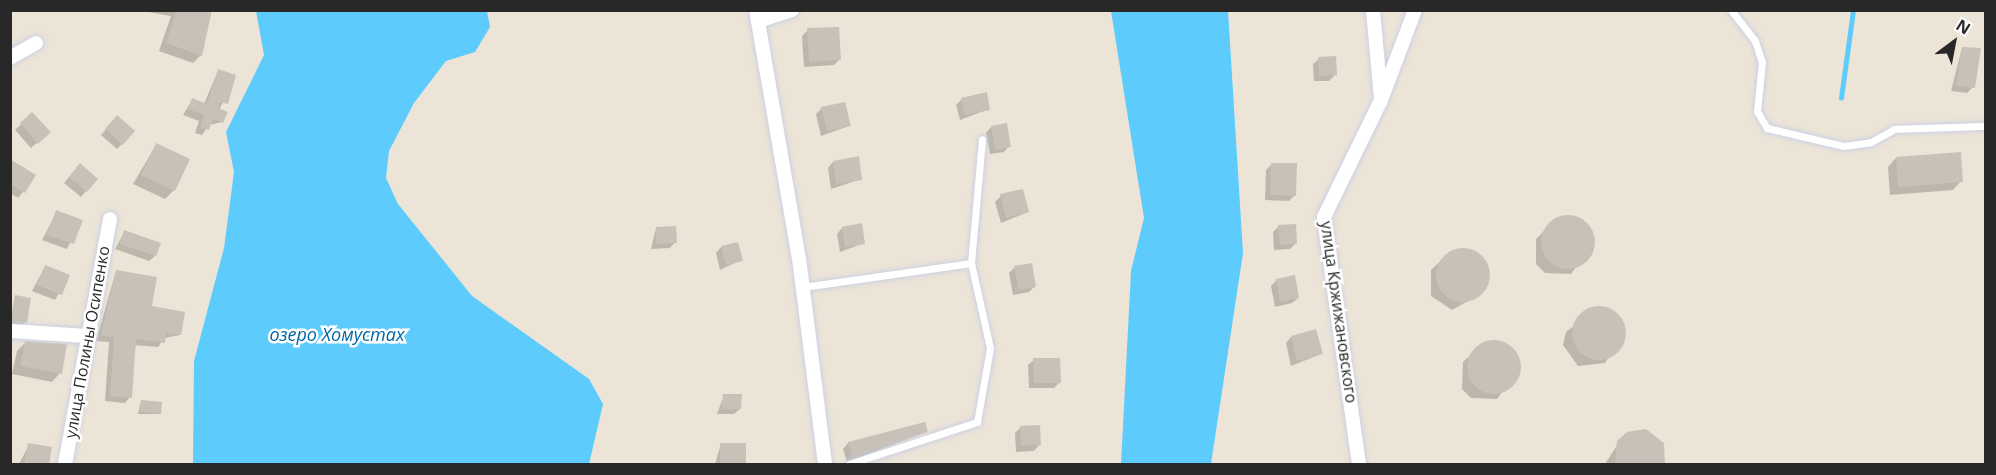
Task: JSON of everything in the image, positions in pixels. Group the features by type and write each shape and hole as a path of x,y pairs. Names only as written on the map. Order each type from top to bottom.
{"street":[{"path":"792,10 757,16 803,287 825,465"},
{"path":"1373,10 1381,100"},
{"name":"улица Кржижановского","path":"1359,465 1324,217 1381,100 1415,10"},
{"path":"10,58 36,43"},
{"name":"улица Полины Осипенко","path":"65,465 110,219"},
{"path":"10,331 87,336"}],"lane":[{"path":"1731,10 1755,41 1762,62 1757,111 1767,128 1844,146 1871,142 1894,129 1986,126"},
{"path":"849,465 977,422 990,348 971,263 982,139"},
{"path":"803,287 971,263"}],"water":[{"name":"озеро Хомустах","path":"256,11 487,11 490,27 475,52 446,61 414,103 389,151 386,178 398,204 472,296 589,379 603,404 589,464 193,464 194,361 224,248 234,172 226,132 264,55"},
{"path":"1111,11 1228,11 1243,253 1211,464 1121,464 1131,271 1144,218"}],"building":[{"path":"177,10 212,10 202,56 166,43"},
{"path":"839,27 841,60 809,62 807,28"},
{"path":"1962,47 1981,48 1975,88 1956,86"},
{"path":"1336,56 1337,75 1319,76 1318,57"},
{"path":"218,69 236,75 228,104 220,102 218,108 228,112 223,123 213,119 209,130 200,127 204,115 188,109 192,98 207,104"},
{"path":"987,92 990,110 965,115 961,98"},
{"path":"845,102 851,126 827,131 821,107"},
{"path":"32,112 51,132 38,144 20,123"},
{"path":"117,115 135,131 123,145 105,129"},
{"path":"1007,123 1011,147 995,150 991,126"},
{"path":"156,143 190,159 175,191 141,175"},
{"path":"1961,152 1963,182 1898,187 1896,157"},
{"path":"859,156 862,180 836,184 833,161"},
{"path":"10,159 36,175 25,193 10,184"},
{"path":"80,163 98,179 87,192 69,177"},
{"path":"1271,163 1297,163 1296,196 1270,195"},
{"path":"1023,189 1029,212 1006,218 1000,194"},
{"path":"56,210 83,220 74,244 47,235"},
{"path":"1568,215 1578,217 1587,223 1593,232 1595,242 1593,252 1587,261 1578,267 1568,269 1558,267 1549,261 1543,252 1541,242 1543,232 1549,223 1558,217"},
{"path":"862,223 865,244 845,247 842,227"},
{"path":"1296,224 1297,244 1280,245 1278,225"},
{"path":"676,226 677,243 656,244 656,227"},
{"path":"124,230 161,243 156,256 120,244"},
{"path":"738,242 743,261 726,265 721,246"},
{"path":"1463,248 1473,250 1482,256 1488,265 1490,275 1488,285 1482,294 1473,300 1463,302 1453,300 1444,294 1438,285 1436,275 1438,265 1444,256 1453,250"},
{"path":"1032,263 1036,287 1019,290 1014,266"},
{"path":"45,265 70,275 62,295 37,285"},
{"path":"116,270 157,277 152,306 185,312 181,335 166,333 165,343 136,339 132,398 110,396 114,337 101,335"},
{"path":"1295,275 1299,298 1280,302 1276,279"},
{"path":"15,295 31,298 27,323 10,322"},
{"path":"1599,306 1609,308 1618,314 1624,323 1626,333 1624,343 1618,352 1609,358 1599,360 1589,358 1580,352 1574,343 1572,333 1574,323 1580,314 1589,308"},
{"path":"1316,329 1323,354 1297,361 1291,336"},
{"path":"1494,340 1504,342 1513,348 1519,357 1521,367 1519,377 1513,386 1504,392 1494,394 1484,392 1475,386 1469,377 1467,367 1469,357 1475,348 1484,342"},
{"path":"25,341 67,344 62,374 20,366"},
{"path":"1033,358 1060,358 1061,383 1034,383"},
{"path":"723,394 742,394 741,409 722,409"},
{"path":"141,400 162,402 161,414 140,412"},
{"path":"925,422 928,432 852,457 848,442"},
{"path":"1040,425 1041,445 1021,446 1020,426"},
{"path":"1646,429 1664,443 1665,465 1615,465 1617,441 1627,432"},
{"path":"28,443 52,447 49,465 24,465"},
{"path":"720,443 746,443 746,465 720,465"}],"waterway":[{"path":"1841,98 1853,10"}]}
